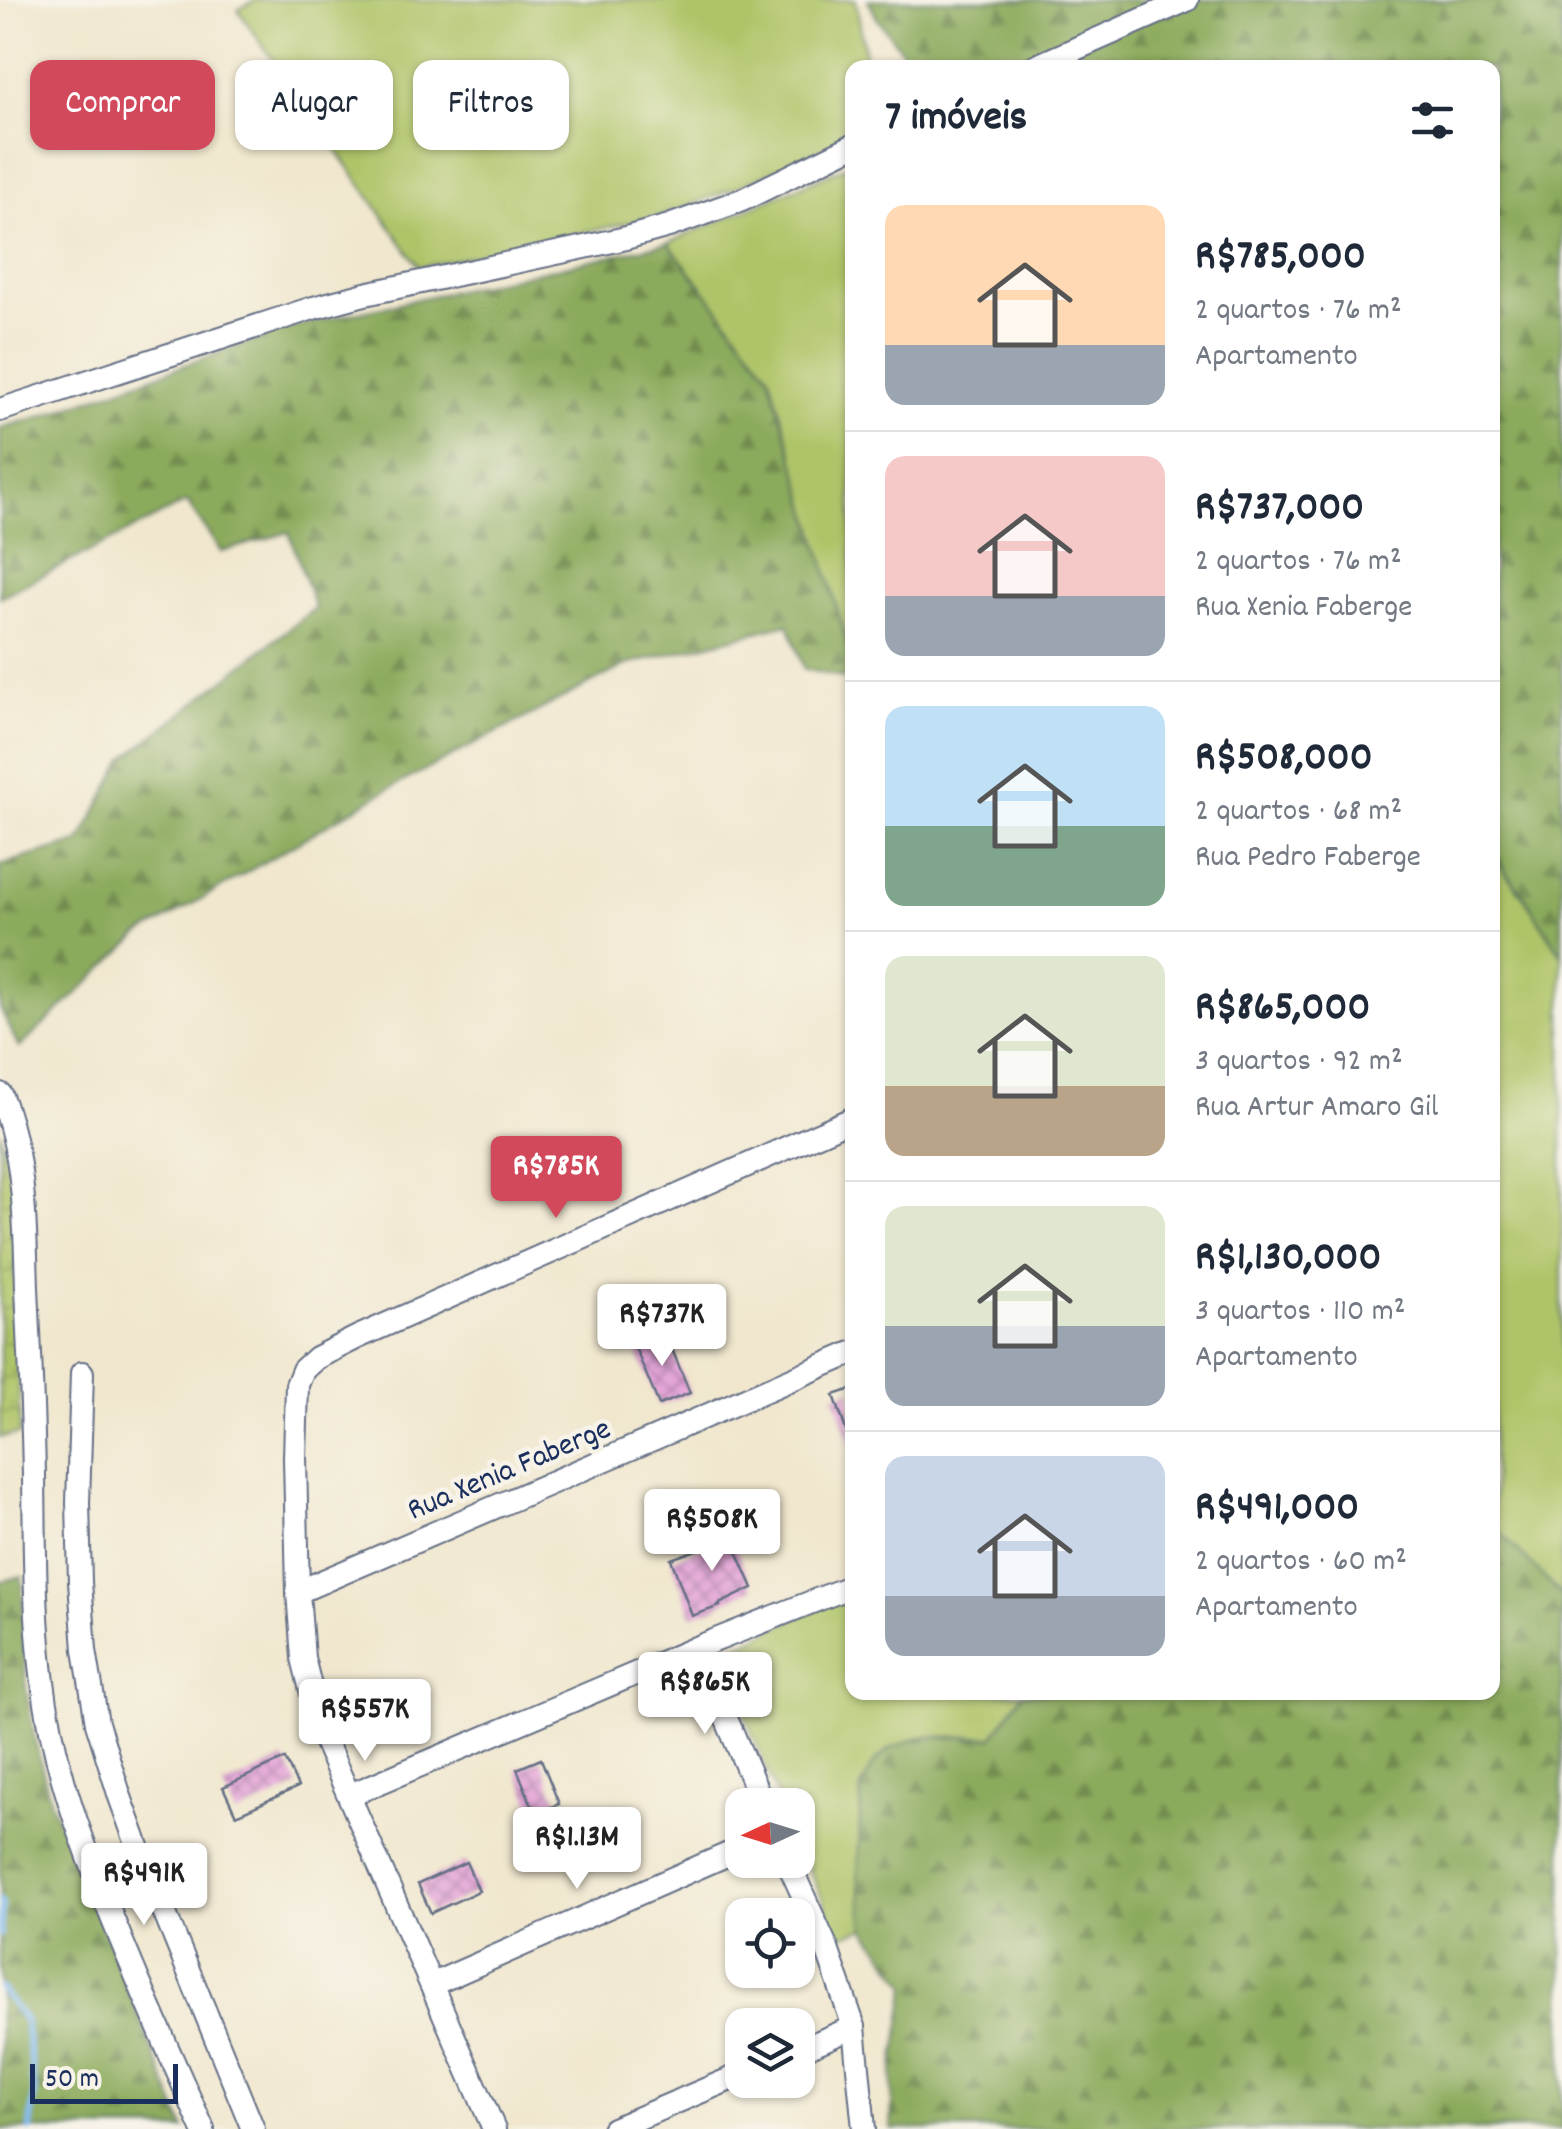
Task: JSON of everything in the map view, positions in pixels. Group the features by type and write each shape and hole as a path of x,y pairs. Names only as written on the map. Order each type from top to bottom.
{"street":[{"path":"1050,60 1187,0"},
{"path":"0,410 313,308 669,226 742,200 845,149"},
{"path":"0,1094 10,1117 24,1210 36,1580 41,1669 51,1739 65,1792 129,1963 203,2129"},
{"path":"494,2129 322,1734 312,1700 303,1658 298,1592 297,1385 301,1374 316,1358 358,1336 845,1123"},
{"name":"Rua Xenia Faberge","path":"298,1592 845,1356"},
{"path":"82,1373 80,1582 85,1650 97,1723 141,1856 253,2129"},
{"path":"350,1795 845,1589"},
{"path":"696,1648 756,1788"},
{"path":"433,1984 725,1855"},
{"path":"795,1878 826,1946 854,2027 864,2129"},
{"path":"815,2044 854,2027"},
{"path":"613,2129 725,2081"}],"green space":[{"path":"256,0 856,0 866,60 845,60 845,138 743,185 661,216 419,267 337,150 393,150 393,60 273,60 238,10"},
{"path":"868,0 1562,0 1562,955 1500,865 1500,60 909,60"},
{"path":"845,167 845,636 769,374 668,243"},
{"path":"668,243 769,374 845,636 845,678 804,669 788,624 626,665 385,791 138,936 19,1048 0,1008 0,865 80,842 124,759 315,608 289,532 221,552 187,502 0,597 0,428 288,328"},
{"path":"1500,866 1562,955 1562,1596 1500,1532"},
{"path":"0,1132 14,1188 20,1434 0,1437"},
{"path":"1500,1532 1562,1596 1562,2129 891,2129 893,2073 907,1985 865,1928 858,1875 861,1788 875,1762 891,1748 919,1737 993,1737 1018,1700 1500,1700"},
{"path":"22,1576 26,1689 51,1803 185,2129 0,2129 0,1582"},
{"path":"842,1596 845,1700 1018,1700 993,1737 919,1737 875,1762 861,1788 858,1875 865,1928 839,1937 813,1878 815,1788 774,1788 720,1654"}],"building":[{"path":"665,1332 690,1393 659,1405 634,1345"},
{"path":"845,1391 845,1427 834,1395"},
{"path":"728,1531 753,1588 692,1616 671,1559 705,1547 703,1542"},
{"path":"285,1759 298,1787 236,1815 223,1787"},
{"path":"541,1759 559,1804 535,1813 517,1769"},
{"path":"466,1862 479,1891 431,1913 418,1884"}],"waterway":[{"path":"0,1901 0,1934"},
{"path":"0,1988 25,2021 34,2090 30,2129"}]}
